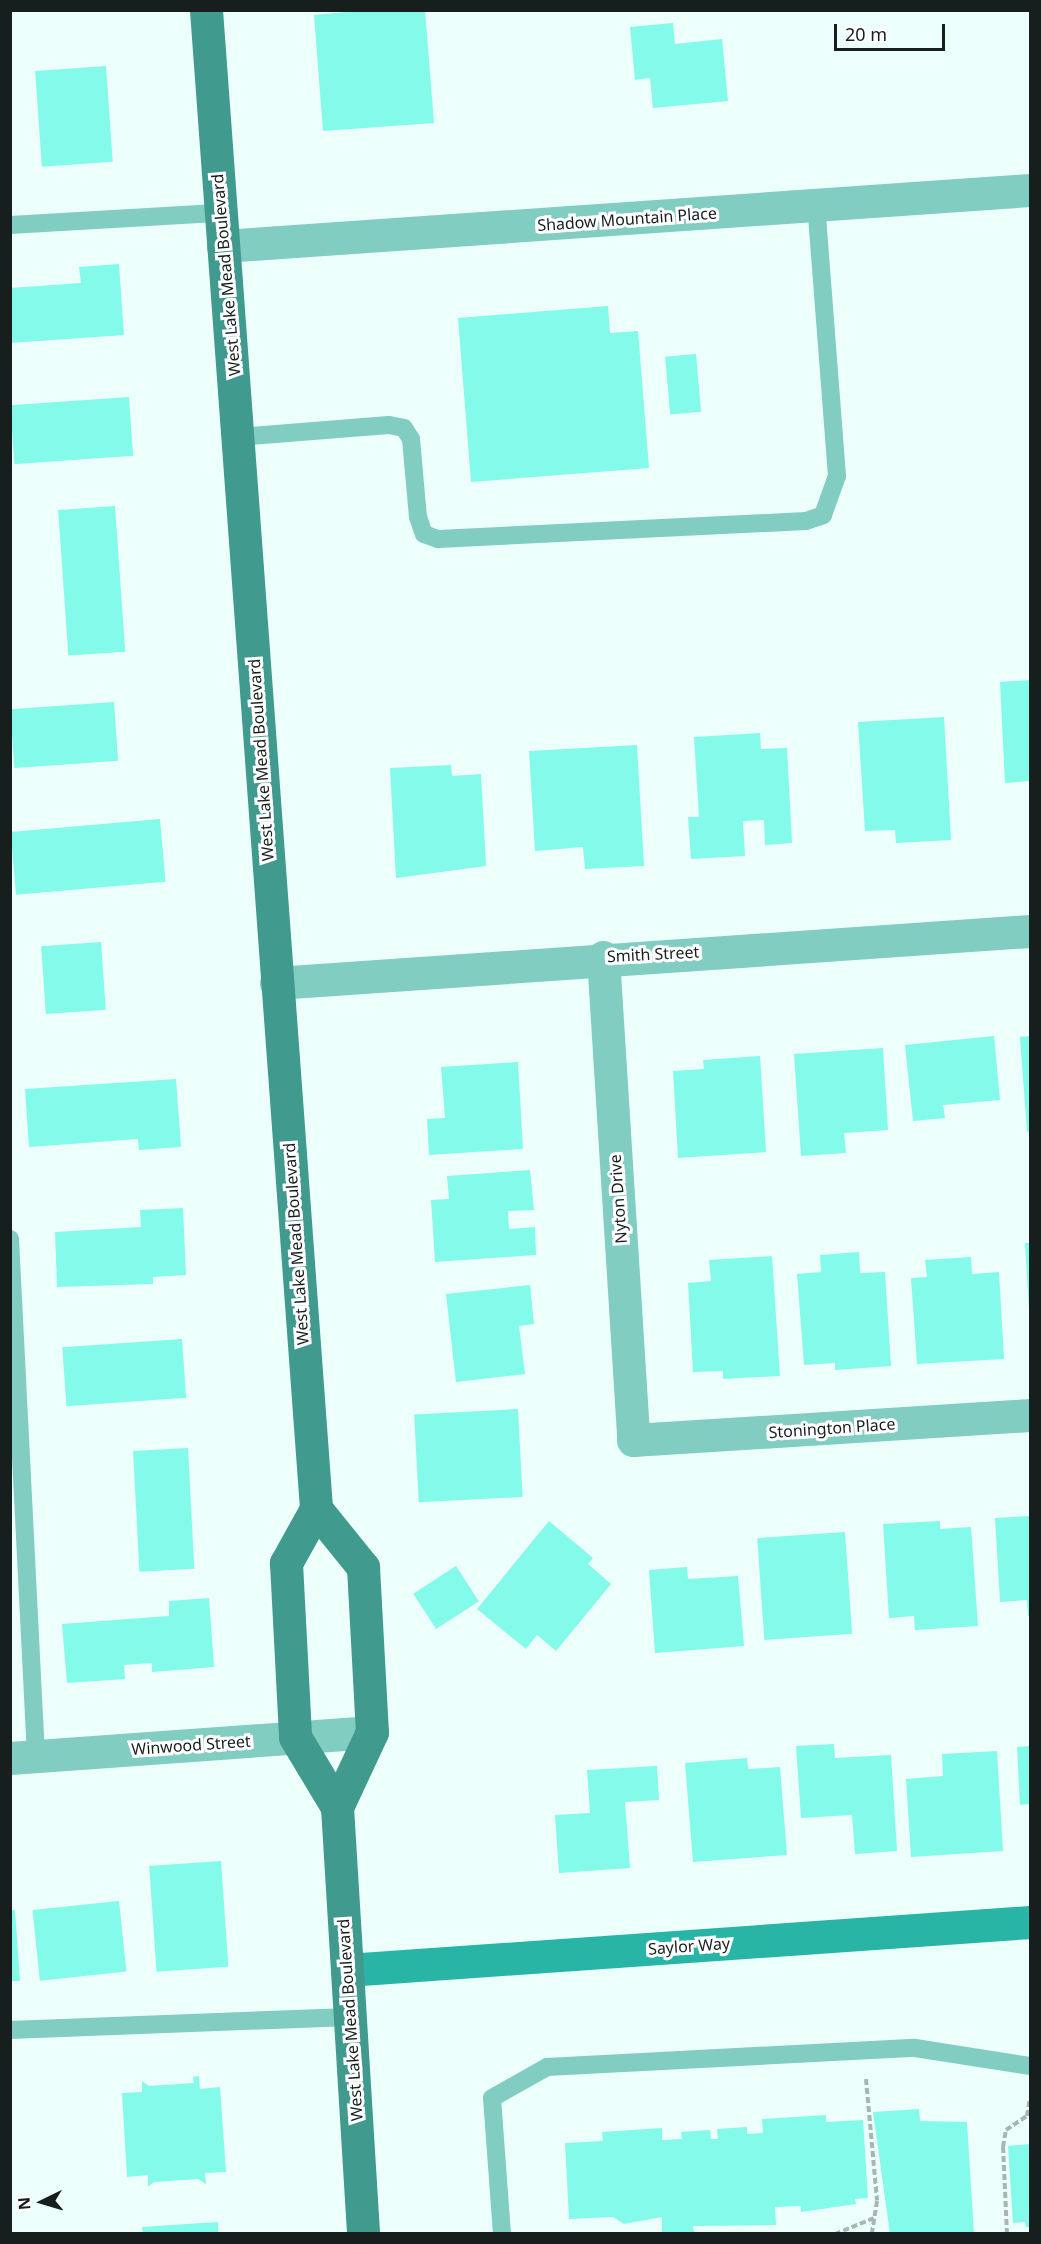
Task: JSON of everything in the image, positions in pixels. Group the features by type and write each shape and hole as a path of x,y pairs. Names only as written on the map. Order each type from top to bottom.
{"main road":[{"name":"West Lake Mead Boulevard","path":"206,10 316,1509 286,1563 295,1737 337,1807 363,2234"},
{"name":"West Lake Mead Boulevard","path":"316,1509 363,1567 372,1732 337,1807"}],"street":[{"name":"Shadow Mountain Place","path":"223,246 1030,190"},
{"name":"Smith Street","path":"276,983 603,957 1030,931"},
{"name":"Nyton Drive","path":"603,957 633,1440"},
{"name":"Stonington Place","path":"633,1440 1030,1415"},
{"name":"Winwood Street","path":"23,1757 372,1732"},
{"name":"Saylor Way","path":"347,1970 1030,1922"}],"lane":[{"path":"239,437 389,425 404,428 411,439 418,517 424,534 438,539 806,521 823,515 837,476 816,206"},
{"path":"10,225 221,213"},
{"path":"10,1239 23,1757"},
{"path":"10,2030 350,2018"},
{"path":"502,2234 492,2098 547,2067 915,2048 1030,2066"}],"path":[{"path":"864,2051 874,2218 872,2234"},
{"path":"1007,2234 1003,2147 1006,2130 1026,2116 1030,2097"},
{"path":"835,2234 874,2218"}],"building":[{"path":"368,10 425,10 434,123 323,131 314,15"},
{"path":"673,23 675,44 722,39 728,101 653,108 650,78 635,80 630,27"},
{"path":"106,66 113,162 42,167 35,71"},
{"path":"119,264 124,335 10,343 10,288 81,283 79,267"},
{"path":"608,306 610,333 638,331 649,468 471,482 458,318"},
{"path":"696,354 701,412 670,414 665,357"},
{"path":"129,397 133,456 14,464 10,405"},
{"path":"115,506 125,652 68,656 58,510"},
{"path":"1030,680 1030,781 1005,783 1000,682"},
{"path":"114,702 118,761 14,768 10,709"},
{"path":"944,717 951,840 896,843 895,830 865,831 858,722"},
{"path":"760,733 761,749 787,748 792,843 765,845 764,820 743,821 745,856 691,859 688,817 699,817 694,737"},
{"path":"637,745 644,866 585,869 583,847 535,851 529,751"},
{"path":"451,765 452,776 481,774 486,866 396,878 390,768"},
{"path":"160,819 165,882 16,895 11,832"},
{"path":"101,942 106,1010 46,1014 41,946"},
{"path":"994,1036 1000,1100 943,1105 945,1118 913,1121 905,1045"},
{"path":"1030,1036 1030,1131 1027,1132 1020,1037"},
{"path":"883,1048 888,1130 844,1133 846,1153 801,1156 794,1054"},
{"path":"760,1056 766,1152 678,1158 673,1071 704,1069 703,1060"},
{"path":"518,1062 523,1149 429,1155 427,1119 445,1118 441,1067"},
{"path":"176,1079 181,1147 139,1150 138,1139 29,1147 25,1089"},
{"path":"530,1170 534,1210 508,1211 509,1229 535,1227 536,1255 435,1262 431,1200 449,1199 447,1176"},
{"path":"183,1208 186,1275 153,1277 153,1284 57,1287 55,1232 141,1227 140,1210"},
{"path":"1025,1243 1030,1243 1030,1310 1029,1310"},
{"path":"859,1252 860,1273 885,1272 891,1366 835,1370 835,1363 804,1365 797,1274 821,1272 820,1255"},
{"path":"772,1256 780,1376 723,1379 723,1371 693,1372 688,1283 711,1281 709,1260"},
{"path":"971,1257 972,1274 999,1272 1004,1359 917,1364 911,1278 927,1277 925,1260"},
{"path":"530,1285 534,1324 519,1326 525,1374 456,1382 446,1294"},
{"path":"182,1339 186,1398 66,1406 62,1347"},
{"path":"518,1409 523,1497 419,1502 414,1414"},
{"path":"188,1448 194,1569 139,1572 133,1451"},
{"path":"1030,1516 1030,1616 1028,1616 1027,1600 1000,1602 995,1518"},
{"path":"549,1521 593,1558 588,1564 611,1584 556,1651 537,1635 526,1649 477,1609"},
{"path":"940,1521 940,1529 971,1527 978,1626 915,1630 914,1616 889,1618 883,1524"},
{"path":"845,1532 852,1634 764,1640 757,1538"},
{"path":"456,1566 479,1601 436,1629 413,1594"},
{"path":"687,1567 688,1579 738,1576 744,1646 655,1653 649,1570"},
{"path":"209,1598 214,1667 152,1672 152,1663 124,1665 125,1679 67,1683 62,1624 169,1616 169,1601"},
{"path":"834,1744 835,1758 891,1755 897,1851 855,1854 852,1815 801,1818 796,1746"},
{"path":"1030,1746 1030,1804 1020,1805 1017,1747"},
{"path":"997,1751 1003,1851 911,1857 906,1779 943,1776 942,1754"},
{"path":"747,1758 748,1769 780,1767 787,1855 693,1862 685,1763"},
{"path":"657,1766 659,1800 625,1802 630,1868 559,1873 555,1815 590,1813 587,1770"},
{"path":"221,1861 228,1967 157,1972 149,1866"},
{"path":"119,1901 126,1972 40,1981 32,1910"},
{"path":"10,1910 15,1910 20,1981 10,1981"},
{"path":"199,2076 200,2089 220,2087 226,2172 205,2173 206,2184 198,2179 154,2182 148,2187 148,2175 127,2177 122,2093 142,2092 142,2081 149,2086 194,2083 193,2077"},
{"path":"919,2109 920,2121 967,2122 974,2234 890,2234 873,2112"},
{"path":"826,2115 826,2122 863,2120 868,2198 855,2199 856,2204 801,2212 801,2206 775,2207 776,2225 693,2226 694,2232 669,2234 662,2234 662,2217 624,2224 613,2217 569,2219 565,2143 603,2141 602,2132 662,2128 662,2140 682,2139 681,2132 710,2130 711,2139 718,2139 717,2129 747,2127 747,2134 763,2133 762,2119"},
{"path":"1030,2144 1030,2227 1026,2227 1025,2222 1013,2223 1008,2146"},
{"path":"218,2222 218,2234 143,2234 142,2227"}]}
